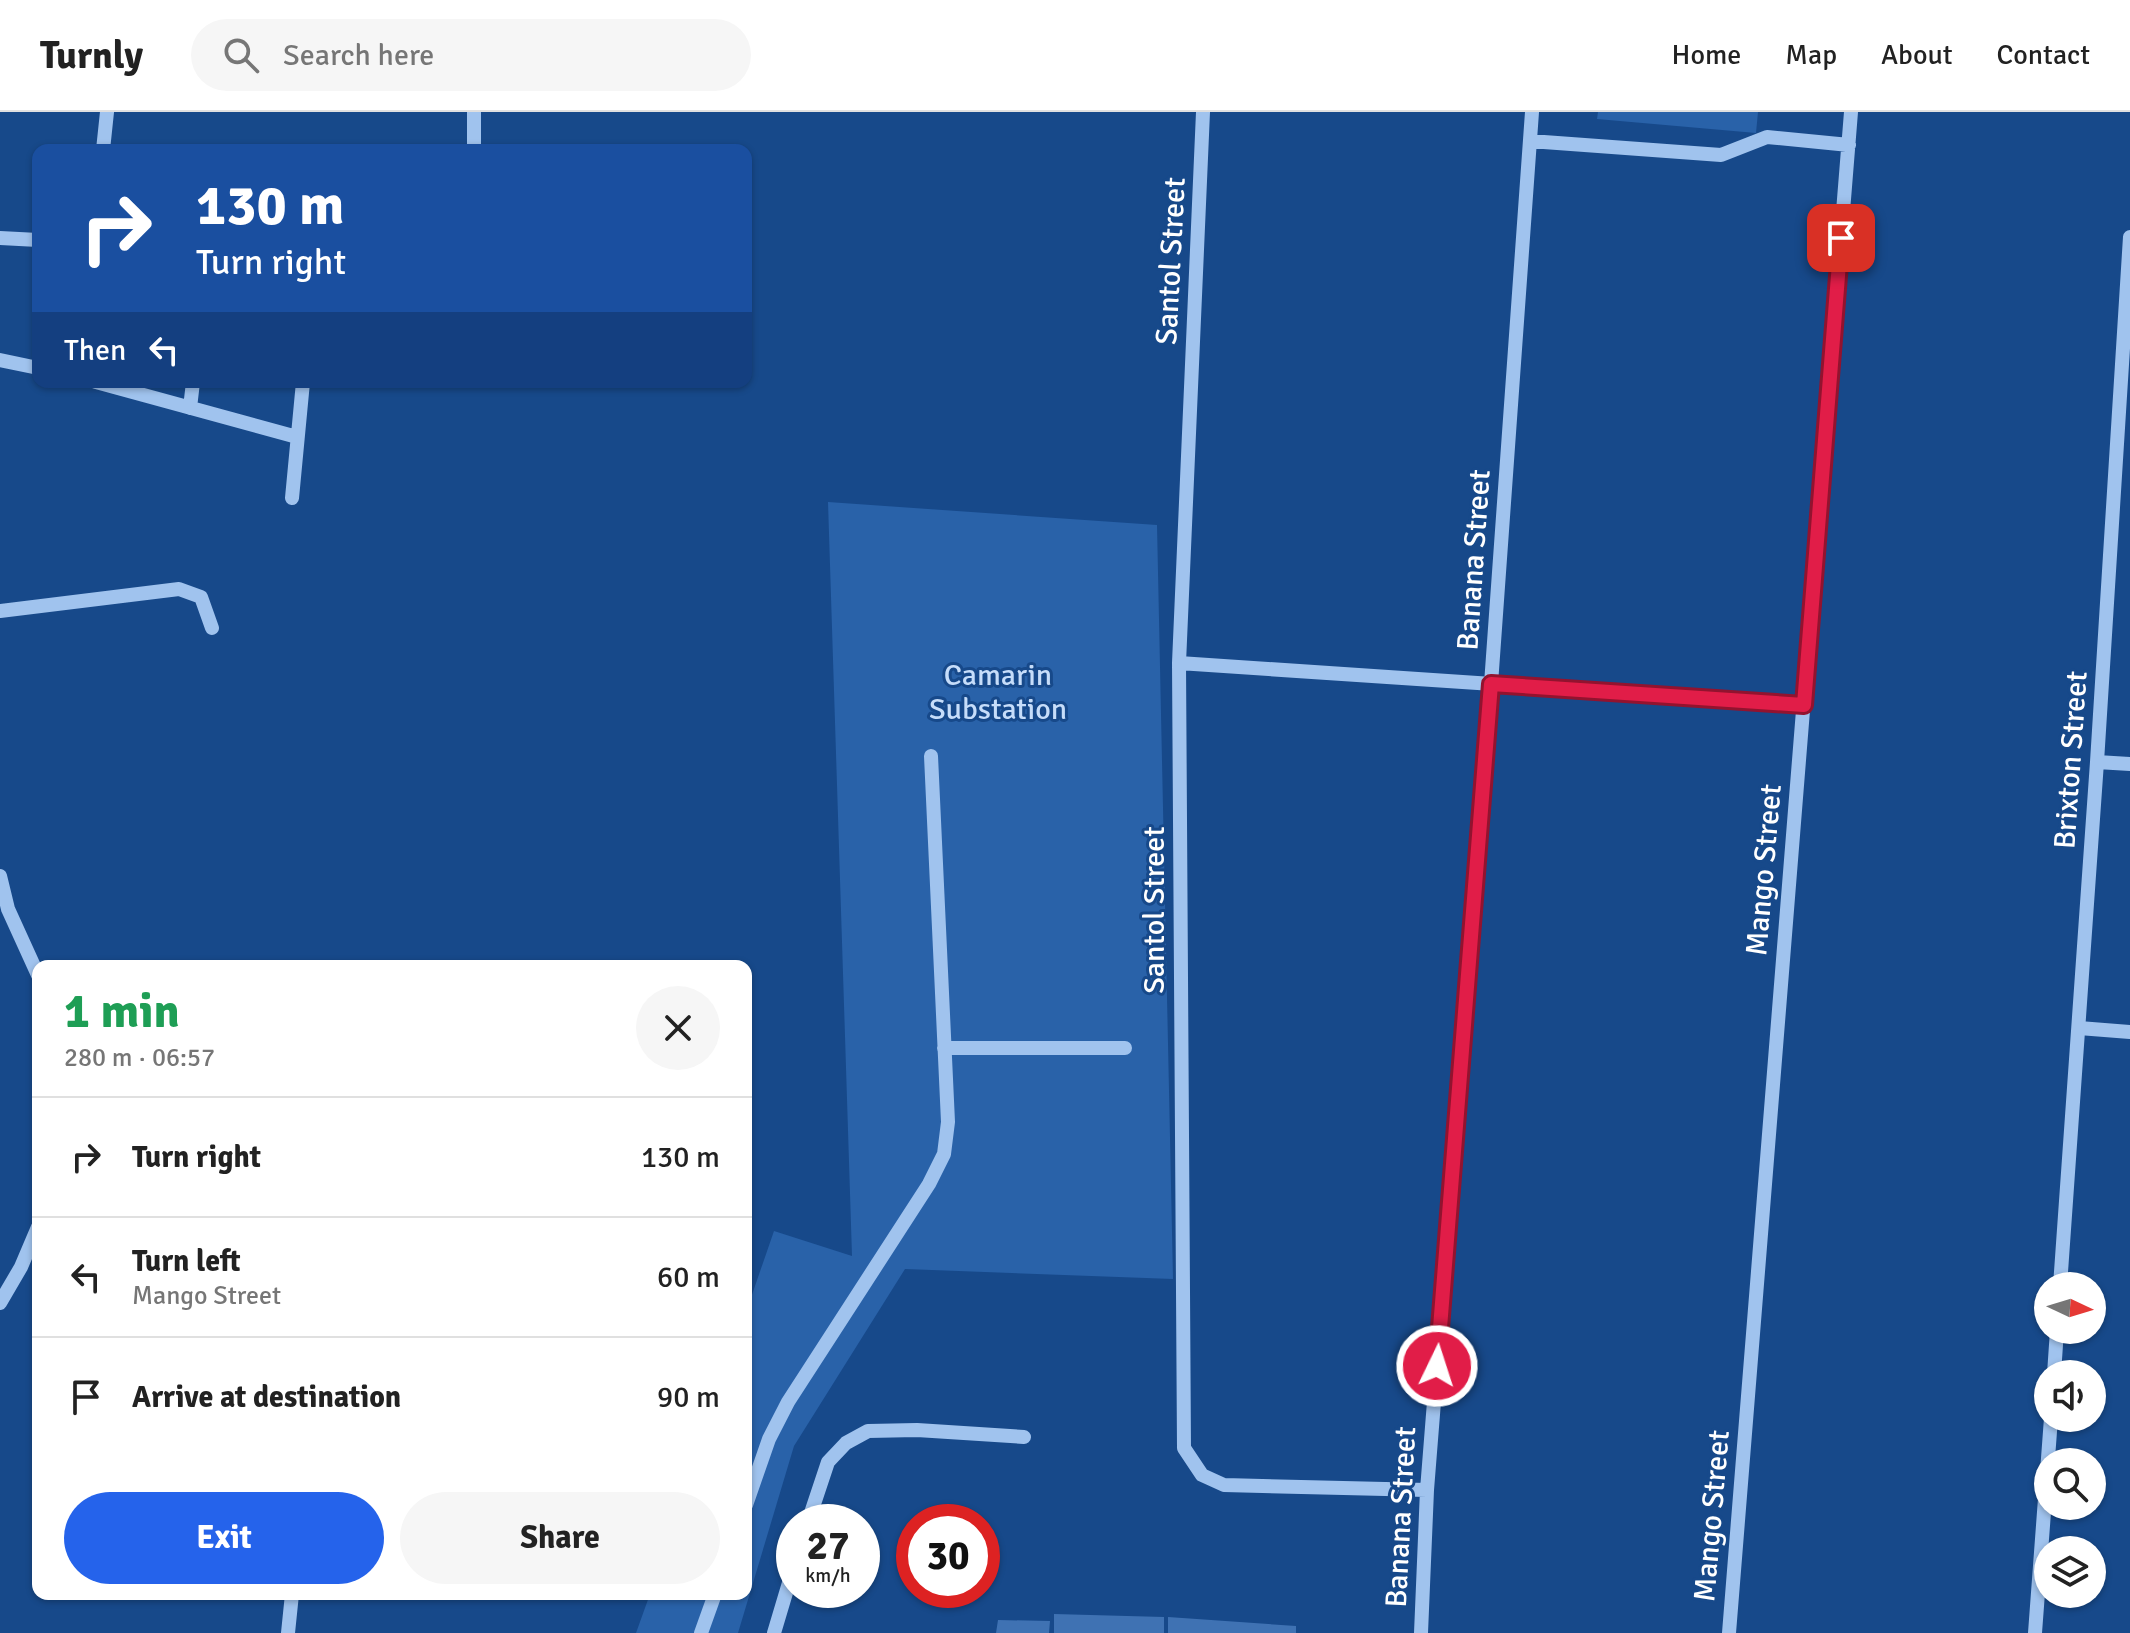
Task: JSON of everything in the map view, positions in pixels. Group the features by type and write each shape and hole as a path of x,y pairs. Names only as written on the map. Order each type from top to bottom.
{"street":[{"path":"104,144 107,112"},
{"path":"474,112 474,144"},
{"name":"Santol Street","path":"1203,112 1179,663 1184,1448 1202,1475 1224,1485 1427,1490"},
{"name":"Banana Street","path":"1421,1633 1427,1490 1491,684 1532,112"},
{"name":"Mango Street","path":"1729,1633 1851,112"},
{"path":"1530,141 1721,155 1767,137 1849,145"},
{"name":"Brixton Street","path":"2061,1272 2130,237"},
{"path":"0,238 32,240"},
{"path":"0,360 32,367"},
{"path":"118,388 297,437"},
{"path":"190,408 192,388"},
{"path":"292,498 302,388"},
{"path":"0,611 179,589 201,597 212,628"},
{"path":"1179,663 1804,705"},
{"path":"752,1488 769,1439 788,1402 929,1184 944,1154 948,1122 931,756"},
{"path":"2097,762 2130,764"},
{"path":"0,876 8,909 32,962"},
{"path":"2079,1028 2130,1032"},
{"path":"944,1048 1125,1048"},
{"path":"0,1303 32,1241"},
{"path":"814,1504 828,1462 846,1443 868,1431 917,1430 1024,1437"},
{"path":"2035,1633 2050,1432"},
{"path":"288,1633 291,1600"},
{"path":"701,1633 713,1600"},
{"path":"774,1633 781,1608"}],"green space":[{"path":"1598,112 1758,112 1756,133 1597,119"},
{"name":"Camarin Substation","path":"828,502 1157,525 1173,1279 905,1269 794,1446 752,1586 752,1295 774,1231 852,1256"},
{"name":"Camarin Substation","path":"648,1600 748,1600 738,1633 636,1633"}],"building":[{"path":"1054,1614 1164,1617 1164,1633 1054,1633"},
{"path":"1168,1617 1296,1626 1296,1633 1168,1633"},
{"path":"998,1620 1050,1621 1049,1633 996,1633"}],"route":[{"path":"1437,1366 1491,684 1804,705 1841,238"}]}
